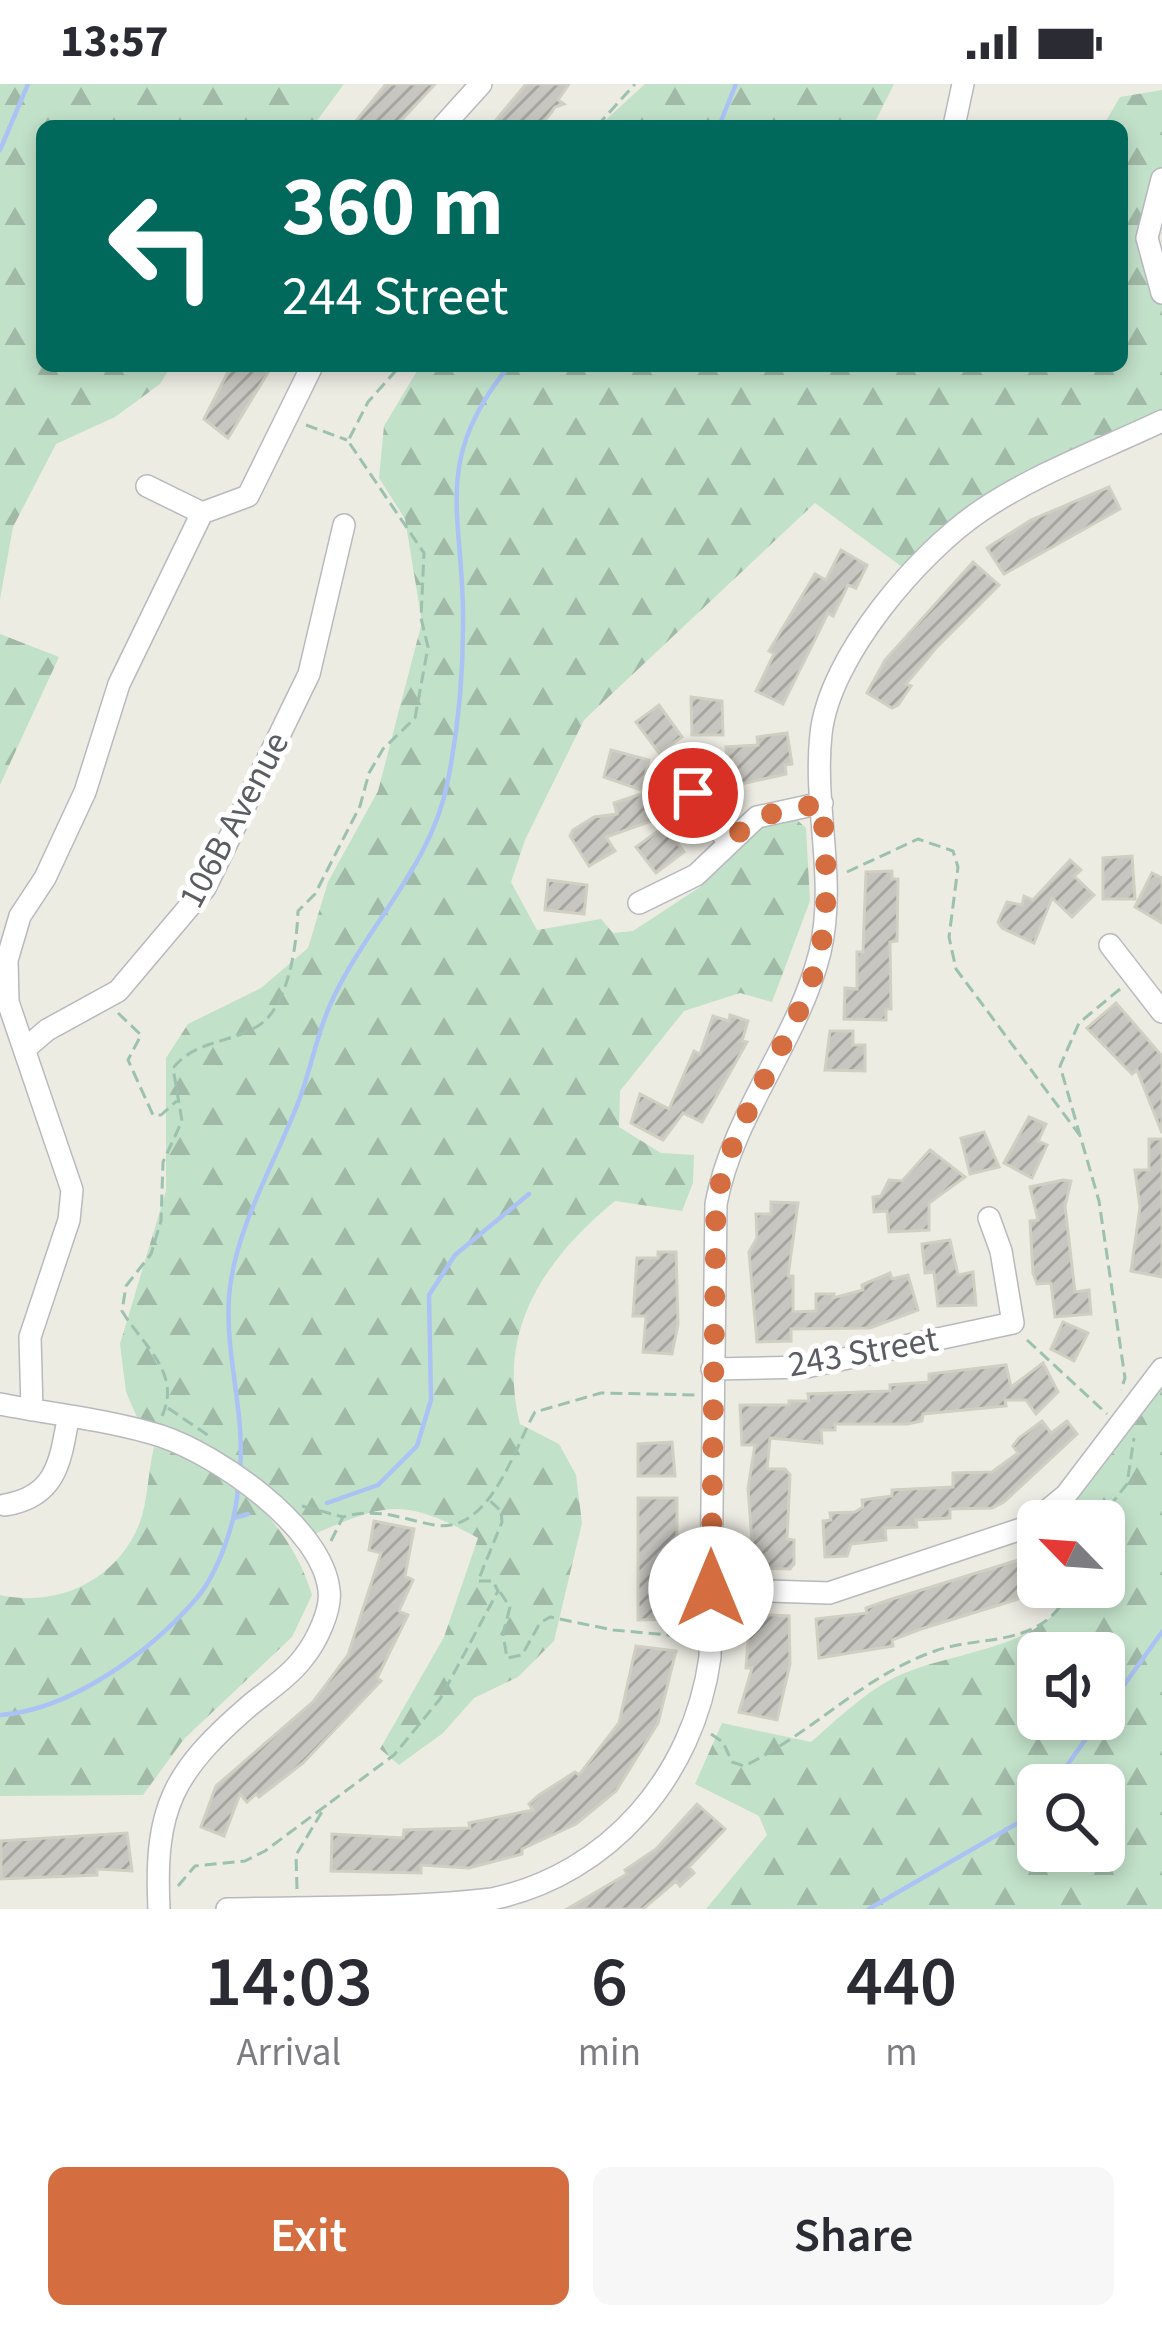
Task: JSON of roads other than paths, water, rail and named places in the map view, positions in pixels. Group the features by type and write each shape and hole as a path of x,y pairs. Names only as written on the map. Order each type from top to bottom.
{"street":[{"path":"448,120 481,84"},
{"path":"955,120 964,84"},
{"path":"1162,179 1147,238 1162,293"},
{"path":"32,1410 30,1337 69,1220 72,1190 8,1002 5,974 20,916 45,878 85,792 118,684 202,513 248,496 309,372"},
{"path":"227,1909 459,1904 505,1896 572,1869 622,1832 671,1773 696,1721 710,1657 718,1195 734,1142 817,962 827,896 820,750 827,702 849,651 879,612 980,511 1162,421"},
{"path":"147,486 202,513"},
{"name":"106B Avenue","path":"26,1048 47,1030 118,991 205,888 309,674 344,525"},
{"path":"693,793 728,842"},
{"path":"639,903 678,887 757,817 822,803"},
{"path":"1110,945 1162,1012"},
{"name":"243 Street","path":"712,1369 842,1362 1020,1331 988,1218"},
{"path":"711,1589 829,1593 1027,1527 1066,1495 1162,1370"},
{"path":"0,1404 161,1436 226,1471 290,1519 325,1570 331,1596 303,1659 197,1751 173,1785 160,1823 166,1900"},
{"path":"4,1505 28,1502 46,1489 60,1462 68,1419"}],"waterway":[{"path":"0,150 28,84"},
{"path":"721,120 736,84"},
{"path":"240,1469 229,1319 232,1272 255,1201 301,1095 330,1005 413,869 440,811 455,742 462,664 460,463 468,433 505,372"},
{"path":"327,1503 378,1485 417,1446 431,1400 429,1295 455,1255 529,1194"},
{"path":"0,1715 27,1711 81,1690 132,1658 177,1619 204,1588 219,1561 238,1487"},
{"path":"234,1518 248,1514"},
{"path":"1125,1684 1162,1632"},
{"path":"1068,1764 1085,1740"},
{"path":"869,1909 1017,1823"}]}
